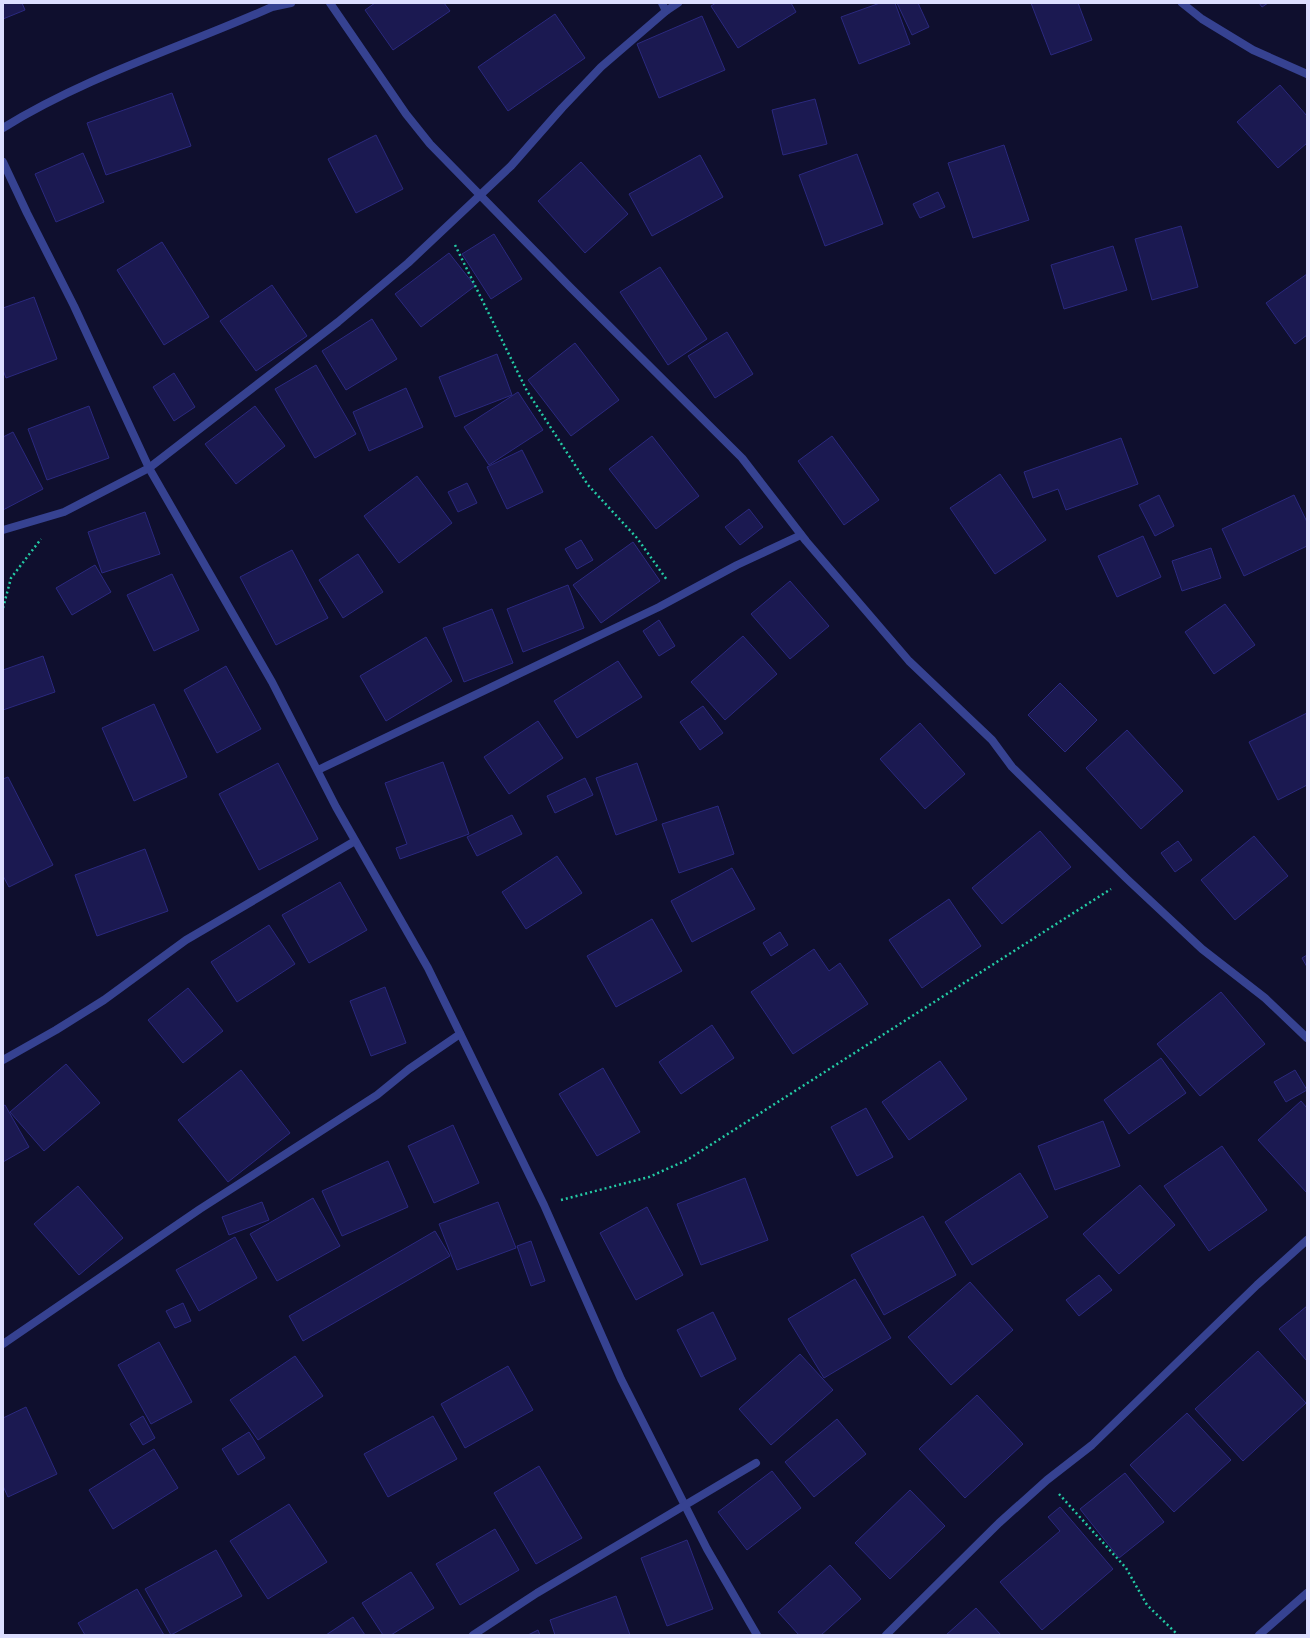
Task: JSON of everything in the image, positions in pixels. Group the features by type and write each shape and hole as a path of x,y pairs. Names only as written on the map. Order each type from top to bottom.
{"street":[{"path":"3,128 26,114 110,72 226,27 272,7 291,3"},
{"path":"330,3 406,114 430,144 570,287 742,458 801,534 909,661 992,740 1012,767 1127,879 1202,949 1265,998 1307,1038"},
{"path":"662,3 666,11"},
{"path":"3,530 64,512 149,468 338,322 408,263 511,166 562,108 601,67 666,11 678,3"},
{"path":"1182,3 1202,19 1253,50 1307,74"},
{"path":"3,162 74,306 149,468 272,682 355,841 428,968 544,1205 621,1379 707,1549 756,1635"},
{"path":"318,770 680,597 737,565 801,534"},
{"path":"3,1060 56,1030 104,1000 186,940 355,841"},
{"path":"3,1344 200,1209 377,1095 460,1034"},
{"path":"886,1635 999,1523 1047,1480 1092,1445 1257,1285 1307,1240"},
{"path":"473,1635 537,1593 756,1463"},
{"path":"1259,1635 1307,1593"}],"path":[{"path":"446,227 527,391 588,485 637,538 680,597"},
{"path":"3,608 11,578 64,512"},
{"path":"544,1205 649,1177 687,1160 1127,879"},
{"path":"1047,1480 1126,1568 1147,1605 1178,1635"}],"building":[{"path":"3,3 22,3 25,10 3,19"},
{"path":"375,3 444,3 450,11 393,50 365,10"},
{"path":"716,3 791,3 796,12 738,48 711,6"},
{"path":"880,3 895,3 910,44 859,64 841,17"},
{"path":"897,3 918,3 929,27 912,35"},
{"path":"1031,3 1078,3 1092,40 1051,55"},
{"path":"1259,3 1268,3 1262,7"},
{"path":"555,14 585,58 508,111 478,67"},
{"path":"702,16 725,70 659,98 637,44"},
{"path":"1280,85 1307,116 1307,143 1278,168 1237,122"},
{"path":"172,93 191,146 106,175 87,123"},
{"path":"815,99 827,144 783,155 772,110"},
{"path":"376,135 403,189 356,213 328,159"},
{"path":"1004,145 1029,220 973,238 948,163"},
{"path":"83,153 104,202 56,222 35,174"},
{"path":"857,154 883,224 825,246 799,175"},
{"path":"700,155 723,197 652,236 629,194"},
{"path":"581,162 628,214 585,253 538,201"},
{"path":"938,192 945,207 920,218 913,204"},
{"path":"1181,226 1198,287 1152,300 1135,239"},
{"path":"494,234 522,279 491,299 462,254"},
{"path":"162,242 209,317 164,345 117,270"},
{"path":"1113,246 1127,290 1064,309 1051,265"},
{"path":"449,253 475,286 421,327 395,294"},
{"path":"660,267 707,339 668,365 620,292"},
{"path":"1307,274 1307,335 1295,344 1266,303"},
{"path":"272,285 307,336 256,371 220,321"},
{"path":"34,297 57,359 6,378 3,370 3,308"},
{"path":"372,319 397,359 346,390 322,351"},
{"path":"727,332 753,374 715,398 688,356"},
{"path":"575,343 619,400 571,436 528,380"},
{"path":"497,354 512,395 455,417 439,377"},
{"path":"316,365 356,434 315,458 275,389"},
{"path":"174,373 195,407 174,421 153,387"},
{"path":"406,388 423,427 369,451 353,412"},
{"path":"518,392 543,430 489,465 464,427"},
{"path":"89,406 109,458 47,480 28,429"},
{"path":"255,406 285,446 236,484 205,444"},
{"path":"13,432 43,489 3,510 3,437"},
{"path":"652,436 699,496 656,529 609,469"},
{"path":"832,436 879,500 844,525 798,461"},
{"path":"1121,438 1138,484 1066,510 1058,489 1033,498 1024,472"},
{"path":"522,450 543,492 507,509 487,467"},
{"path":"1000,474 1046,540 995,574 950,508"},
{"path":"417,476 452,523 399,563 364,516"},
{"path":"467,483 477,503 458,512 448,492"},
{"path":"1159,495 1174,526 1155,536 1139,505"},
{"path":"1294,495 1307,522 1307,546 1244,576 1222,529"},
{"path":"749,509 763,527 740,545 725,527"},
{"path":"145,512 160,554 102,573 88,532"},
{"path":"1143,536 1161,577 1117,597 1098,556"},
{"path":"581,540 593,560 577,569 565,549"},
{"path":"633,542 660,581 601,623 573,585"},
{"path":"1211,548 1221,578 1182,591 1172,561"},
{"path":"292,550 328,618 276,645 240,577"},
{"path":"358,554 383,592 343,618 319,580"},
{"path":"95,565 111,592 72,615 56,588"},
{"path":"172,574 199,630 154,651 127,595"},
{"path":"790,581 829,626 790,659 751,614"},
{"path":"568,585 584,628 523,652 507,609"},
{"path":"1225,604 1255,645 1214,674 1185,632"},
{"path":"492,609 513,663 464,682 443,628"},
{"path":"659,620 675,646 659,656 643,631"},
{"path":"743,636 777,674 725,720 691,682"},
{"path":"426,637 452,681 386,721 360,676"},
{"path":"43,656 55,692 3,710 3,670"},
{"path":"618,661 642,697 577,738 554,701"},
{"path":"226,666 261,729 217,753 184,690"},
{"path":"1060,683 1097,720 1065,752 1028,715"},
{"path":"154,704 187,777 134,801 102,728"},
{"path":"703,706 723,733 700,750 680,722"},
{"path":"1307,713 1307,785 1278,800 1249,742"},
{"path":"538,721 563,758 509,794 484,757"},
{"path":"920,723 965,774 925,809 880,759"},
{"path":"1127,730 1183,791 1141,829 1086,768"},
{"path":"443,762 469,834 400,859 396,848 407,844 385,783"},
{"path":"278,763 318,839 259,870 219,794"},
{"path":"637,763 657,820 616,835 596,778"},
{"path":"8,777 53,865 9,887 3,876 3,779"},
{"path":"585,778 593,795 555,813 547,796"},
{"path":"718,806 734,854 679,873 662,824"},
{"path":"512,815 522,834 477,856 467,837"},
{"path":"1040,831 1071,867 1002,924 972,888"},
{"path":"1254,836 1288,876 1235,920 1201,880"},
{"path":"1178,841 1192,860 1175,872 1161,853"},
{"path":"145,849 168,911 97,936 75,875"},
{"path":"557,856 582,893 526,929 502,892"},
{"path":"732,868 755,909 692,942 671,901"},
{"path":"340,882 367,930 309,963 282,915"},
{"path":"949,899 981,946 922,988 889,940"},
{"path":"652,919 682,971 616,1007 587,956"},
{"path":"269,925 295,964 237,1002 211,962"},
{"path":"780,932 788,945 771,956 763,943"},
{"path":"814,949 829,971 840,963 868,1004 793,1054 751,992"},
{"path":"1307,955 1307,967 1302,958"},
{"path":"385,987 406,1043 371,1056 350,1001"},
{"path":"188,988 223,1031 183,1063 148,1020"},
{"path":"1221,992 1265,1044 1200,1096 1157,1044"},
{"path":"712,1025 734,1058 681,1094 659,1062"},
{"path":"1161,1058 1186,1093 1129,1134 1104,1100"},
{"path":"940,1061 967,1099 909,1140 882,1102"},
{"path":"66,1064 100,1103 44,1151 10,1112"},
{"path":"603,1068 640,1132 597,1156 559,1094"},
{"path":"241,1070 290,1133 228,1182 178,1120"},
{"path":"1295,1070 1307,1090 1286,1102 1274,1082"},
{"path":"1301,1101 1307,1108 1307,1193 1258,1140"},
{"path":"5,1105 29,1147 3,1162 3,1106"},
{"path":"866,1108 893,1157 857,1176 831,1127"},
{"path":"1103,1121 1120,1166 1055,1190 1038,1146"},
{"path":"453,1125 479,1183 434,1203 408,1146"},
{"path":"1222,1146 1267,1210 1209,1251 1164,1186"},
{"path":"388,1161 408,1207 342,1236 322,1191"},
{"path":"1020,1173 1048,1217 972,1265 945,1222"},
{"path":"745,1178 768,1240 701,1265 677,1204"},
{"path":"1140,1185 1175,1225 1119,1274 1083,1234"},
{"path":"78,1186 123,1238 79,1275 34,1224"},
{"path":"313,1198 340,1246 277,1281 250,1234"},
{"path":"262,1202 269,1220 229,1235 222,1217"},
{"path":"498,1202 516,1248 457,1270 439,1224"},
{"path":"647,1207 683,1275 636,1300 600,1233"},
{"path":"923,1216 956,1275 884,1315 851,1255"},
{"path":"435,1231 450,1256 303,1341 289,1316"},
{"path":"235,1237 257,1278 199,1311 176,1270"},
{"path":"531,1241 545,1281 531,1286 517,1246"},
{"path":"1099,1275 1112,1290 1079,1316 1066,1300"},
{"path":"855,1279 891,1338 824,1378 788,1319"},
{"path":"970,1282 1013,1330 951,1385 908,1337"},
{"path":"183,1303 191,1321 175,1328 166,1311"},
{"path":"1307,1306 1307,1361 1279,1329"},
{"path":"713,1312 736,1359 701,1377 677,1330"},
{"path":"159,1342 192,1402 151,1424 118,1365"},
{"path":"1258,1351 1306,1403 1243,1461 1195,1409"},
{"path":"800,1354 833,1390 771,1445 739,1409"},
{"path":"295,1356 323,1396 258,1440 230,1400"},
{"path":"508,1366 533,1410 465,1448 441,1404"},
{"path":"977,1395 1023,1444 965,1498 919,1449"},
{"path":"26,1407 57,1474 8,1497 3,1486 3,1418"},
{"path":"1187,1413 1231,1460 1174,1512 1130,1465"},
{"path":"143,1416 155,1438 143,1445 130,1424"},
{"path":"433,1416 457,1459 388,1497 364,1454"},
{"path":"837,1419 866,1454 814,1497 785,1462"},
{"path":"249,1432 265,1458 238,1475 222,1449"},
{"path":"154,1449 178,1488 113,1529 89,1490"},
{"path":"539,1466 582,1538 536,1564 494,1493"},
{"path":"772,1471 801,1508 747,1550 718,1512"},
{"path":"1125,1473 1164,1522 1119,1558 1080,1509"},
{"path":"910,1490 945,1526 890,1579 855,1543"},
{"path":"289,1504 327,1562 268,1599 230,1541"},
{"path":"1060,1507 1113,1569 1042,1630 1000,1582 1060,1531 1048,1517"},
{"path":"495,1529 519,1570 460,1605 436,1564"},
{"path":"687,1540 713,1609 667,1626 641,1558"},
{"path":"216,1550 242,1596 171,1635 145,1589"},
{"path":"830,1565 861,1599 821,1635 799,1635 778,1612"},
{"path":"411,1572 434,1608 391,1635 383,1635 362,1603"},
{"path":"137,1589 164,1635 85,1635 78,1623"},
{"path":"616,1596 630,1635 555,1635 550,1620"},
{"path":"976,1608 1001,1635 946,1635"},
{"path":"353,1617 365,1635 326,1635"},
{"path":"538,1630 540,1635 528,1635"}]}
